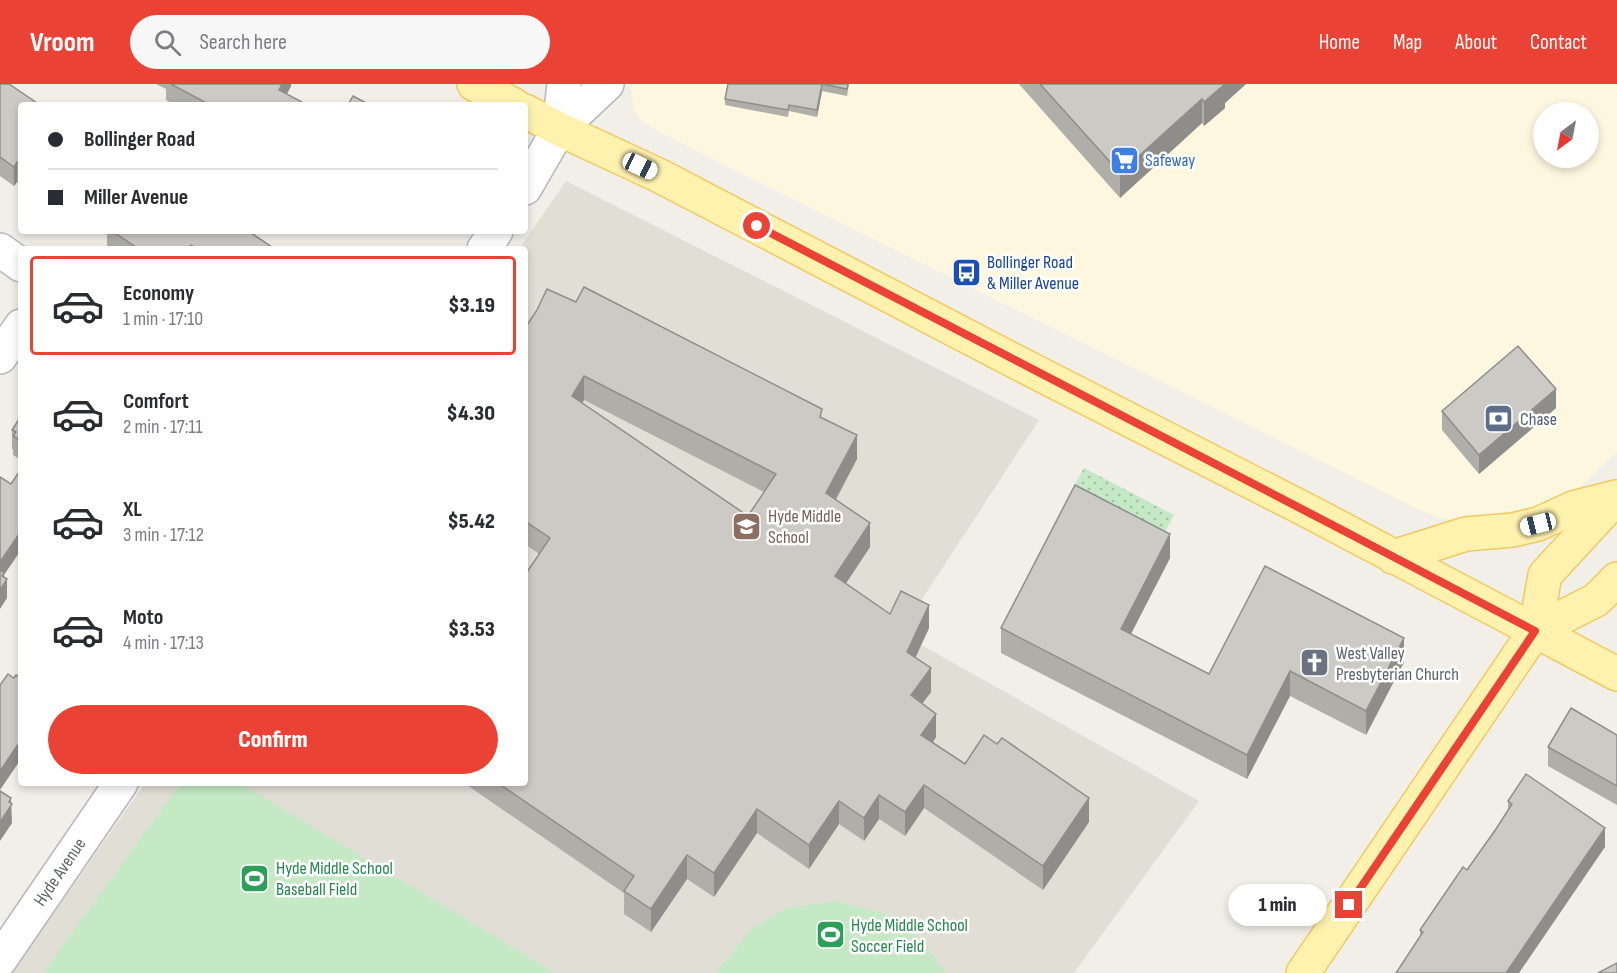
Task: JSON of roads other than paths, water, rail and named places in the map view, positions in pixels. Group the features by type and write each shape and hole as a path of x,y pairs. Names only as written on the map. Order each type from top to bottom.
{"main road":[{"path":"474,84 508,102"},
{"path":"528,113 660,176 1310,512 1617,674"},
{"path":"1393,557 1466,534 1513,531 1538,524 1573,508 1617,497"},
{"path":"1303,973 1535,631 1545,575 1617,497"},
{"path":"1535,631 1596,600 1617,579"}],"street":[{"path":"559,129 564,84"},
{"path":"528,183 559,129 607,84"},
{"path":"0,250 18,263"},
{"path":"0,357 18,330"},
{"name":"Hyde Avenue","path":"0,960 119,786"}],"place":[{"name":"Safeway","path":"1124,160"},
{"name":"Bollinger Road & Miller Avenue","path":"966,272"},
{"name":"Chase","path":"1499,419"},
{"name":"Hyde Middle School","path":"747,526"},
{"name":"West Valley Presbyterian Church","path":"1315,663"},
{"name":"Hyde Middle School Baseball Field","path":"255,878"},
{"name":"Hyde Middle School Soccer Field","path":"830,935"}]}
